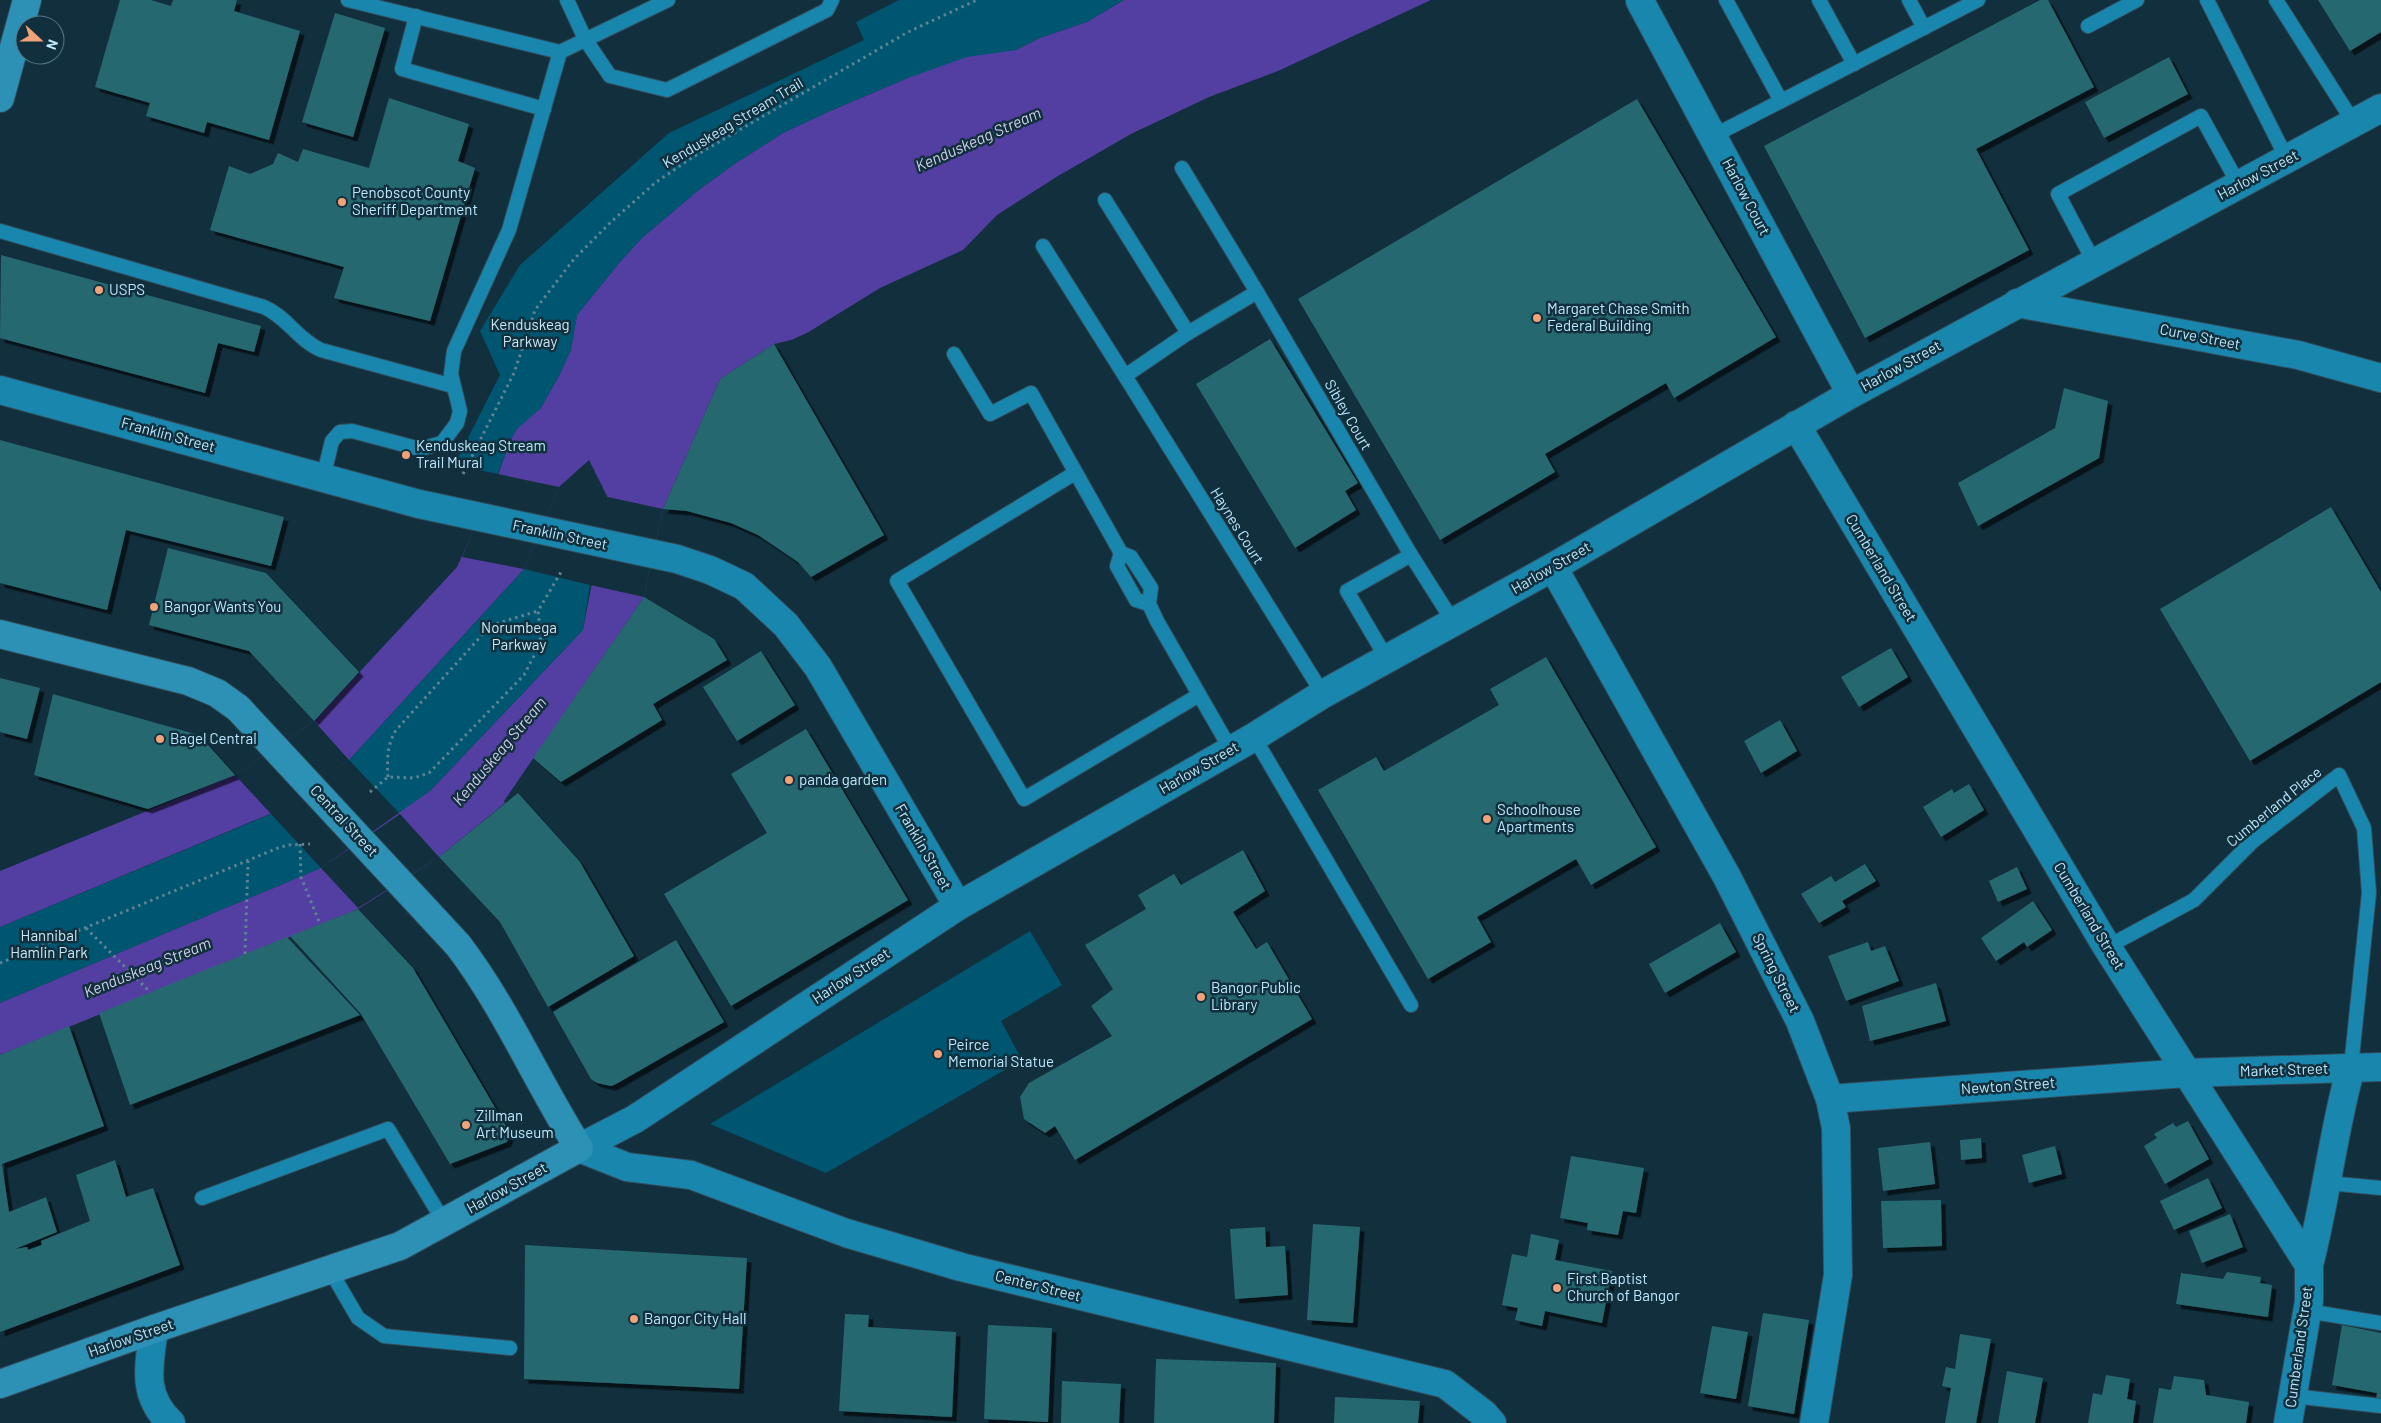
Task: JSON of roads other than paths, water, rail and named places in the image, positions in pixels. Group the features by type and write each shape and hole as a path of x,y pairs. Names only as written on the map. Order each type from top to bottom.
{"main road":[{"path":"0,98 27,0"},
{"name":"Central Street","path":"0,634 203,686 229,700 446,931 469,959 579,1148"},
{"name":"Harlow Street","path":"0,1384 154,1329 400,1246 579,1148"}],"street":[{"name":"Harlow Court","path":"1640,1 1851,394"},
{"name":"Harlow Street","path":"579,1148 635,1118 958,906 1242,743 1323,694 1553,568 1851,394 2381,108"},
{"name":"Curve Street","path":"2017,303 2298,355 2381,378"},
{"name":"Franklin Street","path":"0,390 323,478 479,518 653,554 702,567 744,586 786,625 818,667 958,906"},
{"name":"Cumberland Street","path":"1796,425 2107,947 2309,1265 2308,1311 2288,1423"},
{"name":"Spring Street","path":"1553,568 1728,877 1800,1021 1830,1099 1836,1128 1838,1275 1814,1423"},
{"name":"Market Street","path":"2186,1073 2381,1067"},
{"path":"2309,1265 2328,1183 2340,1107 2351,1068"},
{"name":"Newton Street","path":"1830,1099 2186,1073"},
{"name":"Center Street","path":"579,1148 626,1167 692,1175 846,1233 961,1267 1445,1384 1484,1414 1492,1423"},
{"path":"154,1329 149,1367 151,1393 160,1412 172,1423"}],"lane":[{"path":"348,0 560,52 668,0"},
{"path":"567,0 585,39 610,76 667,90 827,10 832,0"},
{"path":"1726,0 1781,101"},
{"path":"1819,0 1854,64"},
{"path":"1909,0 1924,28"},
{"path":"1713,136 1978,0"},
{"path":"2088,26 2137,0"},
{"path":"2207,0 2288,159"},
{"path":"2276,0 2354,123"},
{"path":"416,16 402,70 544,109"},
{"path":"323,478 332,441 340,432 346,431 420,449 442,443 457,423 460,411 459,399 453,386 451,363 454,350 509,230 560,52"},
{"path":"2094,262 2058,194 2201,116 2239,185"},
{"name":"Sibley Court","path":"1182,168 1411,555 1454,623"},
{"path":"1106,200 1188,333"},
{"path":"0,231 264,307 276,312 297,335 308,344 321,350 453,386"},
{"name":"Haynes Court","path":"1043,246 1323,694"},
{"path":"1125,376 1188,333 1257,292"},
{"path":"954,354 990,414 1031,393 1121,553 1118,566 1136,600 1149,604 1199,695 1242,743 1411,1005"},
{"path":"1076,473 897,581 1024,799 1199,695"},
{"path":"1387,659 1347,591 1411,555"},
{"name":"Cumberland Place","path":"2107,947 2194,900 2252,842 2339,775 2364,828 2369,893 2351,1068"},
{"path":"202,1198 388,1129 444,1222"},
{"path":"2328,1183 2381,1188"},
{"path":"330,1270 358,1318 384,1336 510,1348"},
{"path":"2308,1311 2381,1323"},
{"path":"2293,1396 2381,1406"}],"water":[{"name":"Kenduskeag Stream","path":"1124,0 1431,0 1278,71 1209,97 1131,134 1058,176 997,215 963,250 880,288 807,333 791,340 774,344 720,379 663,509 644,597 504,801 505,803 439,857 358,909 0,1055 0,1003 321,868 430,791 583,630 608,498 589,460 559,487 524,569 349,760 270,814 0,927 0,871 235,775 314,721 457,567 496,481 510,441 517,429 541,408 559,376 571,350 577,315 642,238 700,189 783,133 908,78 967,57 1016,50 1040,38 1087,22"}],"place":[{"name":"Penobscot County Sheriff Department","path":"342,202"},
{"name":"USPS","path":"99,290"},
{"name":"Margaret Chase Smith Federal Building","path":"1537,318"},
{"name":"Kenduskeag Stream Trail Mural","path":"406,455"},
{"name":"Bangor Wants You","path":"154,607"},
{"name":"Bagel Central","path":"160,739"},
{"name":"panda garden","path":"789,780"},
{"name":"Schoolhouse Apartments","path":"1487,819"},
{"name":"Bangor Public Library","path":"1201,997"},
{"name":"Peirce Memorial Statue","path":"938,1054"},
{"name":"Zillman Art Museum","path":"466,1125"},
{"name":"First Baptist Church of Bangor","path":"1557,1288"},
{"name":"Bangor City Hall","path":"634,1319"}],"park label":[{"name":"Kenduskeag Parkway","path":"530,334"},
{"name":"Norumbega Parkway","path":"519,636"},
{"name":"Hannibal Hamlin Park","path":"49,944"}]}
